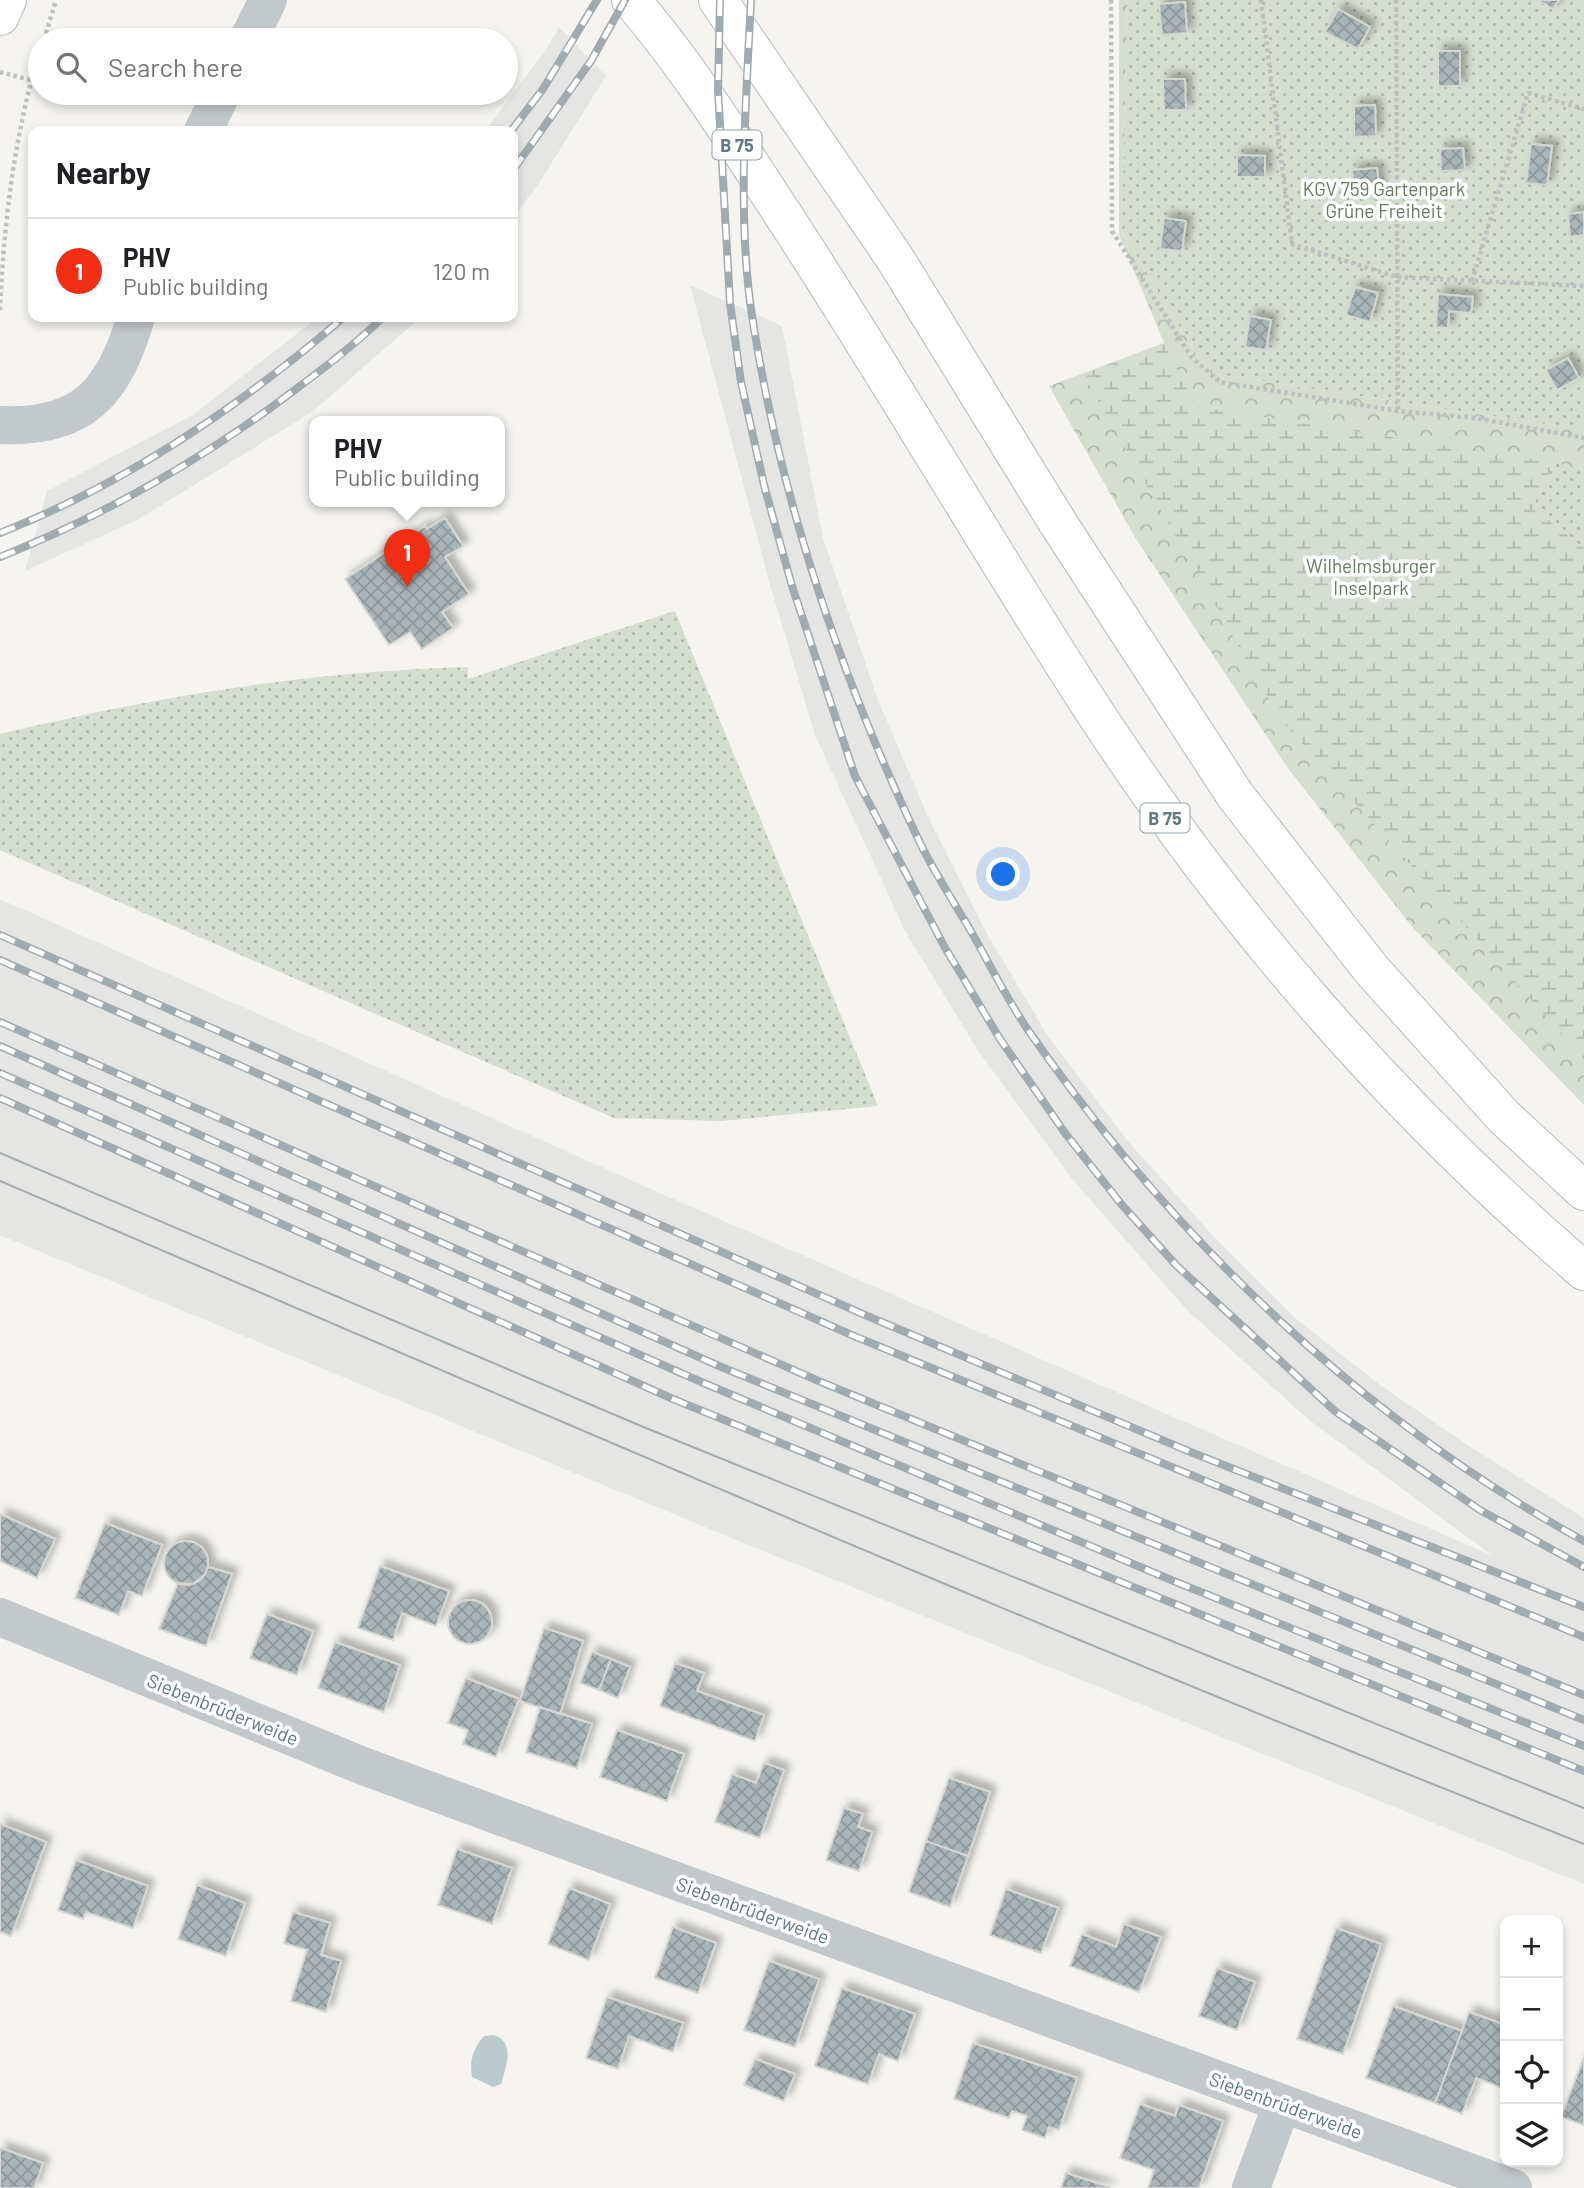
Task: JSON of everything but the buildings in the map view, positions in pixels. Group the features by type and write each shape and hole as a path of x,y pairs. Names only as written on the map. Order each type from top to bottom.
{"main road":[{"path":"0,16 7,0"},
{"name":"B 75","path":"631,0 746,158 820,271 1090,704 1177,835 1277,963 1404,1105 1584,1272"},
{"path":"718,0 894,257 1058,523 1235,795 1371,969 1504,1117 1584,1191"}],"street":[{"path":"254,28 268,0"},
{"path":"206,126 216,105"},
{"path":"0,425 41,424 67,418 86,405 112,377 128,345 135,322"},
{"name":"Siebenbrüderweide","path":"0,1617 363,1766 1513,2188"},
{"path":"1251,2188 1282,2104"}],"path":[{"path":"48,28 56,0"},
{"path":"1111,0 1112,231 1192,358 1220,382 1398,411 1475,418 1584,438"},
{"path":"1261,0 1292,244 1397,277 1584,286"},
{"path":"1396,0 1398,411"},
{"path":"0,72 28,79"},
{"path":"1472,281 1528,93 1584,108"},
{"path":"0,310 10,186 28,95"}],"shaded area":[{"path":"559,27 606,76 539,183 518,211 518,126 489,126 504,105 518,105 518,87"},
{"path":"690,285 782,326 823,538 878,700 929,819 987,934 1048,1036 1127,1140 1217,1240 1295,1318 1380,1385 1472,1448 1584,1518 1584,1884 746,1544 0,1235 0,899 662,1194 1493,1556 1309,1420 1188,1311 1073,1180 979,1052 905,931 815,735 769,581"},
{"path":"312,322 415,322 312,412 139,519 25,571 47,491 193,415"},
{"path":"493,2035 505,2043 508,2055 501,2084 493,2087 472,2077 471,2066 480,2041 484,2036"}],"green space":[{"name":"Wilhelmsburger Inselpark","path":"1119,0 1127,0 1122,232 1197,355 1216,374 1584,430 1584,468 1554,463 1532,508 1584,548 1584,1105 1413,928 1287,767 1136,539 1049,386 1164,343 1119,235"},
{"name":"KGV 759 Gartenpark Grüne Freiheit","path":"1127,0 1584,0 1584,430 1216,374 1197,355 1122,232"},
{"name":"Wilhelmsburger Inselpark","path":"1164,343 1195,406 1554,463 1532,508 1584,548 1584,1059 1281,720 1083,374"},
{"path":"1554,463 1584,468 1584,548 1532,508"},
{"path":"675,611 878,1106 721,1121 614,1118 0,850 0,734 116,708 291,680 468,667 468,679"}],"tram line":[{"path":"0,1153 641,1426 1584,1808"},
{"path":"0,1181 987,1602 1584,1844"}],"railway":[{"path":"515,126 543,89 597,0"},
{"path":"518,163 591,61 625,0"},
{"path":"720,0 718,90 730,303 741,382 764,485 792,586 855,776 944,946 1000,1039 1065,1133 1122,1205 1177,1266 1336,1412 1480,1510 1584,1567"},
{"path":"751,0 744,158 745,239 747,278 764,384 779,452 817,586 865,717 927,856 1028,1030 1084,1106 1144,1180 1209,1251 1277,1318 1348,1381 1424,1439 1502,1493 1584,1541"},
{"path":"0,533 93,491 181,440 265,381 338,322"},
{"path":"0,557 77,523 188,463 304,383 351,347 378,322"},
{"path":"0,935 865,1315 1193,1453 1584,1607"},
{"path":"0,960 854,1336 1584,1637"},
{"path":"0,1022 821,1382 1584,1695"},
{"path":"0,1046 719,1366 1584,1720"},
{"path":"0,1073 706,1384 1176,1582 1584,1746"},
{"path":"0,1098 673,1399 1584,1771"}],"place":[{"name":"PHV","path":"407,587"}]}
